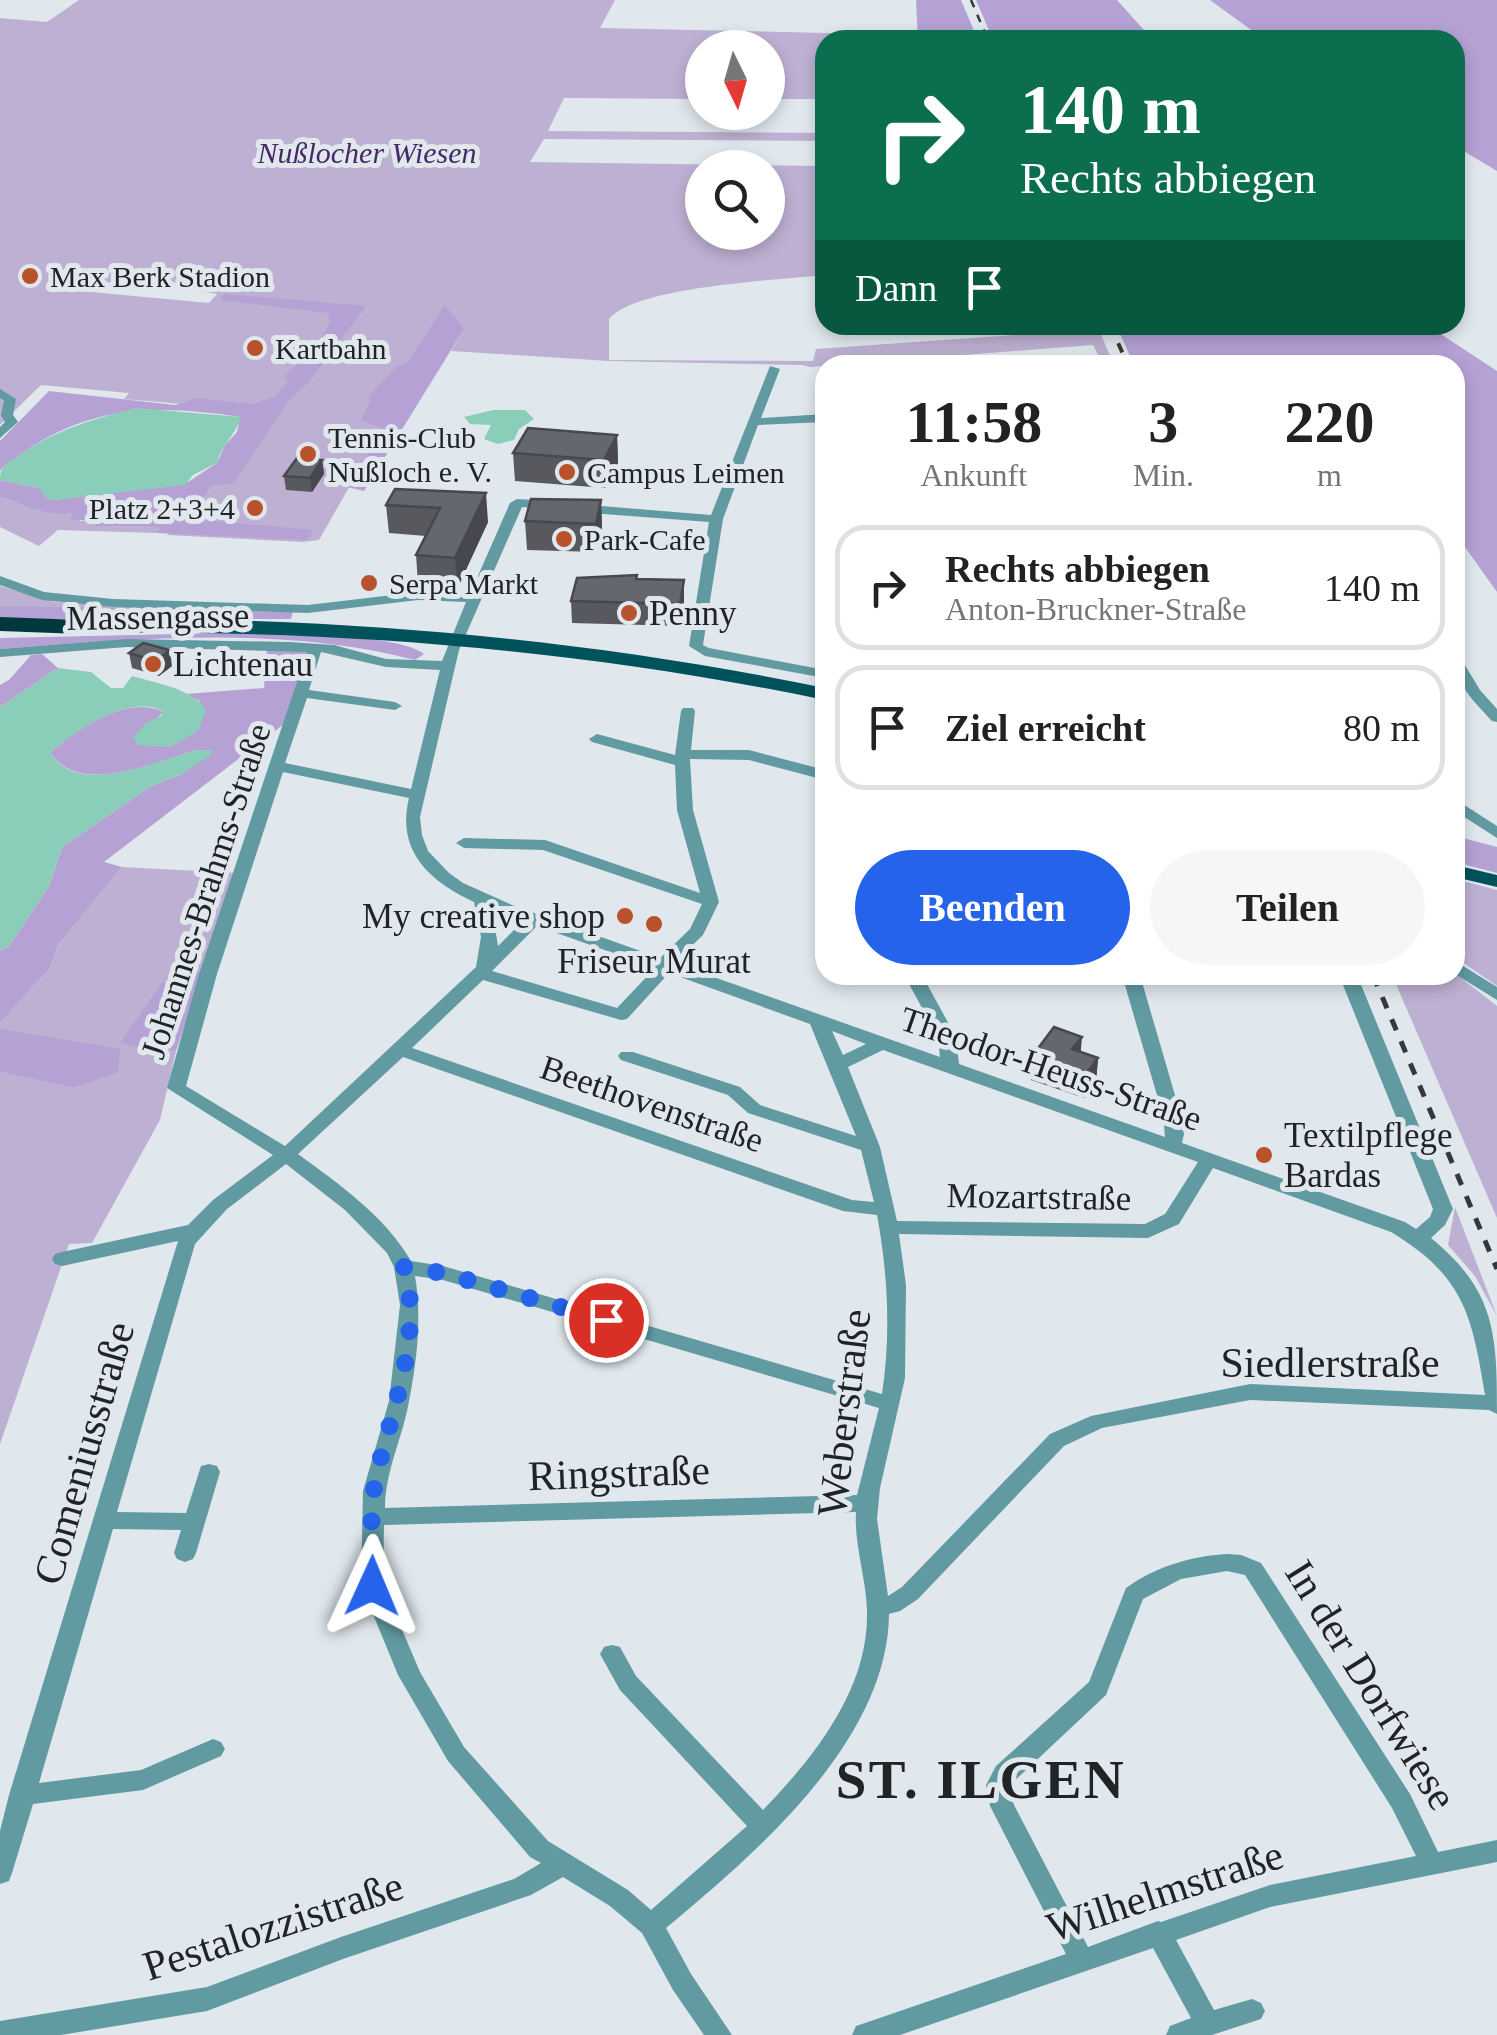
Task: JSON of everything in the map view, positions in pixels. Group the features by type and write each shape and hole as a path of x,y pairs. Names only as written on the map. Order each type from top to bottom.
{"highway":[{"path":"0,627 81,628"}],"main road":[{"path":"81,628 304,626 460,637 630,657 815,692"},
{"path":"1465,873 1497,881"}],"street":[{"path":"774,369 716,519 696,646 705,652 815,672"},
{"path":"0,393 9,397 7,415 12,422 0,434"},
{"path":"753,422 815,419"},
{"name":"Theodor-Heuss-Straße","path":"716,519 517,503 473,598 448,666 417,795 412,822 419,848 444,878 482,900 1386,1222 1419,1238 1455,1269 1478,1308 1497,1404"},
{"path":"0,580 31,594 74,601 308,610 418,596 473,598"},
{"name":"Massengasse","path":"0,653 127,643 316,647 386,663 448,666"},
{"name":"Johannes-Brahms-Straße","path":"286,1154 179,1092 175,1086 316,647"},
{"path":"1465,677 1497,718"},
{"path":"302,693 395,706"},
{"path":"482,900 492,950 482,974 620,1015 697,931 711,902 685,810 683,758 688,711"},
{"path":"597,739 683,758 749,754 815,771"},
{"path":"278,766 417,795"},
{"path":"1465,811 1497,834"},
{"path":"464,843 545,845 711,902"},
{"name":"Comeniusstraße","path":"0,1872 181,1256 193,1231 215,1208 286,1154 400,1050 535,918"},
{"path":"1465,973 1497,995"},
{"path":"919,985 947,1036 950,1067"},
{"path":"1134,985 1172,1116 1172,1146"},
{"path":"1352,985 1443,1208 1440,1217 1419,1238"},
{"name":"Weberstraße","path":"651,1924 762,1826 810,1773 852,1709 872,1658 878,1607 866,1503 891,1404 898,1299 887,1218 871,1147 818,1021"},
{"path":"839,1064 882,1043"},
{"name":"Beethovenstraße","path":"400,1050 887,1218"},
{"path":"627,1056 734,1091 754,1109 871,1147"},
{"path":"286,1154 352,1205 394,1249 404,1267 410,1304 401,1386 376,1478 372,1586 410,1675 456,1754 519,1829 561,1865 619,1898 651,1924 682,1982 719,2035"},
{"name":"Mozartstraße","path":"887,1218 1148,1231 1172,1219 1209,1159"},
{"path":"62,1259 193,1231"},
{"path":"404,1267 443,1273 891,1404"},
{"name":"Siedlerstraße","path":"878,1607 910,1593 1042,1451 1091,1424 1250,1392 1497,1404"},
{"path":"185,1553 209,1472"},
{"name":"Ringstraße","path":"373,1517 866,1503"},
{"path":"104,1520 194,1522"},
{"name":"In der Dorfwiese","path":"1081,1958 1007,1816 998,1785 1004,1773 1098,1688 1134,1594 1176,1571 1234,1562 1249,1565 1256,1572 1401,1801 1431,1862"},
{"path":"612,1654 628,1682 762,1826"},
{"path":"21,1795 142,1780 213,1749"},
{"name":"Wilhelmstraße","path":"865,2035 1270,1896 1497,1851"},
{"name":"Pestalozzistraße","path":"0,2033 206,1999 522,1887 561,1865"},
{"path":"1158,1932 1208,2024"},
{"path":"1179,2035 1252,2010"}],"green space":[{"name":"Nußlocher Wiesen","path":"79,0 615,0 600,28 691,30 685,30 685,99 564,98 548,131 815,133 815,141 544,139 530,162 685,164 685,250 785,250 785,165 815,166 815,276 710,286 624,308 609,319 609,360 813,361 816,349 1013,335 1101,335 1110,355 1098,355 1093,345 964,355 815,355 815,367 810,367 609,361 451,351 464,329 383,428 319,540 302,542 167,535 278,412 124,399 129,393 41,385 0,425 0,18 47,22","holes":["60,280 180,287 217,294 209,303 59,289"]},
{"name":"Nußlocher Wiesen","path":"785,32 815,33 815,99 785,99"},
{"path":"0,497 47,511 76,513 80,521 88,520 96,526 162,527 157,533 58,530 39,546 0,527"},
{"path":"0,586 55,602 257,611 18,608 0,606"},
{"path":"122,867 237,873 203,971 181,983 122,1041 143,1049 176,1051 160,1120 92,1243 69,1244 0,1444 0,1072 73,1088 88,1082 0,1029 0,1023 50,968 58,945"},
{"path":"1465,882 1497,890 1497,986 1465,964"},
{"path":"1465,981 1497,1006 1497,1218 1396,985 1465,985"},
{"path":"1455,1207 1497,1316 1475,1276 1448,1245"}],"shaded area":[{"path":"916,0 961,0 974,30 918,30"},
{"path":"976,0 1117,0 1144,30 989,30"},
{"path":"1210,0 1497,0 1497,171 1465,152 1465,30 1251,30"},
{"path":"224,294 366,306 309,382 288,402 234,483 211,486 189,519 314,530 307,540 157,533 161,527 96,526 88,520 73,520 70,517 74,513 46,512 0,497 0,480 39,488 54,500 188,482 217,463 225,445 237,432 240,417 155,410 102,417 50,436 0,471 0,441 49,391 175,405 197,398 251,404 275,397 288,381 284,376 299,363 296,357 322,337 330,322 328,313 220,300"},
{"path":"445,305 464,329 364,491 347,487 383,429 361,419 370,403 369,396 397,366 407,363"},
{"path":"1120,335 1442,335 1497,371 1497,592 1465,547 1465,355 1130,355"},
{"path":"136,408 241,417 217,463 193,475 185,485 54,500 46,498 39,488 0,480 8,463 37,444 64,430"},
{"path":"493,410 525,410 534,419 519,429 514,440 498,444 484,439 491,425 470,424 464,417"},
{"path":"0,606 293,612 291,619 0,619"},
{"path":"263,632 373,639 424,654 415,660 313,642 209,638 0,649 0,638"},
{"path":"267,649 308,650 288,721 104,862 122,867 58,945 50,968 0,1023 0,951 9,946 49,886 62,847 151,786 182,774 212,751 198,750 140,768 99,775 63,766 50,753 88,725 134,707 164,712 134,737 138,745 170,746 200,701 185,694 264,688"},
{"path":"42,654 58,668 0,707 0,685 31,655"},
{"path":"58,668 91,672 111,688 123,688 132,676 162,684 191,696 206,709 198,731 170,747 138,745 133,738 163,711 134,707 118,711 88,725 50,753 63,766 98,775 198,750 212,750 211,755 182,774 151,786 62,847 49,886 9,946 0,951 0,707"},
{"path":"1465,839 1497,847 1497,873 1465,865"},
{"path":"188,971 203,971 176,1051 143,1049 121,1042 162,982 181,983"},
{"path":"0,1029 120,1049 118,1072 73,1088 0,1072"}],"building":[{"path":"528,428 617,435 604,460 513,453"},
{"path":"297,458 322,460 310,478 284,476"},
{"path":"395,489 486,493 455,558 416,555 440,508 386,505"},
{"path":"531,499 601,500 596,524 525,521"},
{"path":"637,575 636,579 684,580 680,604 571,601 577,578"},
{"path":"143,643 170,650 156,661 129,653"},
{"path":"1054,1027 1082,1037 1072,1049 1098,1058 1087,1073 1033,1055"}],"railway":[{"path":"971,0 984,30"},
{"path":"1114,335 1124,355"},
{"path":"1377,985 1497,1269"}],"place":[{"name":"Max Berk Stadion","path":"30,276"},
{"name":"Kartbahn","path":"255,348"},
{"name":"Tennis-Club Nußloch e. V.","path":"308,454"},
{"name":"Campus Leimen","path":"567,472"},
{"name":"Platz 2+3+4","path":"255,508"},
{"name":"Park-Cafe","path":"564,539"},
{"name":"Serpa Markt","path":"369,583"},
{"name":"Penny","path":"629,613"},
{"name":"Lichtenau","path":"153,664"},
{"name":"My creative shop","path":"625,916"},
{"name":"Friseur Murat","path":"654,924"},
{"name":"Textilpflege Bardas","path":"1264,1155"}],"district":[{"name":"ST. ILGEN","path":"981,1779"}],"route":[{"path":"372,1586 374,1491 399,1401 410,1304 404,1267 443,1273 606,1320"}]}
